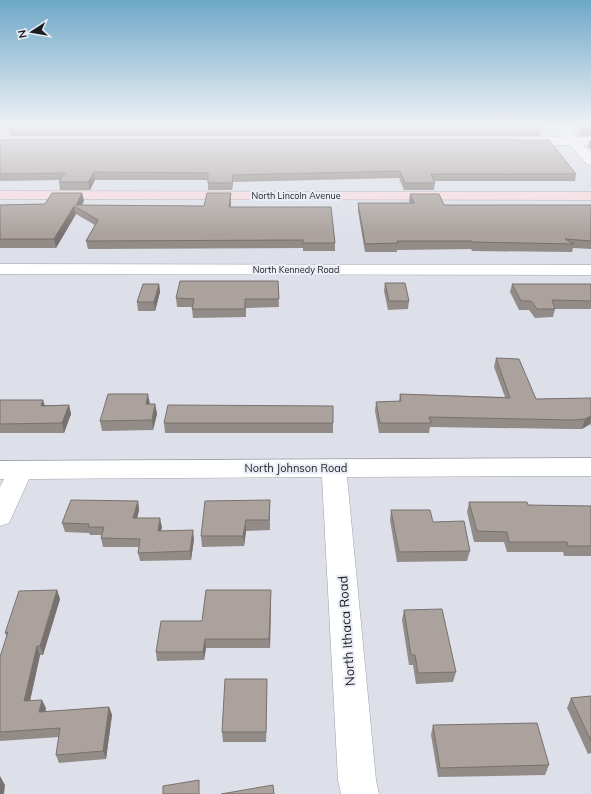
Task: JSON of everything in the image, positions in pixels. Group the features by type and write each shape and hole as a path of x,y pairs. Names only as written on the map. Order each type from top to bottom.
{"street":[{"name":"North Lincoln Avenue","path":"0,195 591,196"},
{"name":"North Kennedy Road","path":"0,269 591,270"},
{"name":"North Johnson Road","path":"10,470 591,467"},
{"name":"North Ithaca Road","path":"334,468 357,780 360,794"},
{"path":"0,516 10,470"}],"building":[{"path":"0,161 566,161 576,174 431,174 435,183 405,183 400,171 233,175 232,183 208,183 208,173 94,172 88,182 59,182 65,173 0,174"},
{"path":"52,193 82,193 76,205 204,206 207,193 231,193 229,207 331,207 335,243 303,243 303,240 86,241 98,220 74,206 54,239 0,239 0,205 45,204"},
{"path":"410,194 439,194 444,205 591,205 591,241 565,239 574,244 472,241 397,241 398,243 365,244 358,203 414,203"},
{"path":"180,281 278,281 279,299 245,299 245,309 192,309 194,299 176,298"},
{"path":"385,283 405,283 409,301 389,301"},
{"path":"143,284 159,284 154,302 137,302"},
{"path":"512,284 591,284 591,301 552,300 555,309 537,309 531,301 521,301"},
{"path":"496,358 519,359 536,399 591,398 591,416 585,419 572,420 429,417 431,423 380,423 376,402 401,401 400,394 510,398"},
{"path":"108,394 148,394 146,404 155,404 152,420 100,421"},
{"path":"0,400 43,400 41,406 69,405 62,423 0,424"},
{"path":"168,405 333,406 333,423 164,423"},
{"path":"71,500 138,501 133,518 160,518 158,531 193,530 190,551 138,553 140,539 101,538 104,527 88,527 89,524 62,523"},
{"path":"270,500 269,520 246,520 243,536 201,536 205,501"},
{"path":"469,502 527,502 528,505 591,506 591,546 568,546 567,542 509,542 507,532 477,531"},
{"path":"391,510 430,510 433,522 464,521 470,551 399,552"},
{"path":"57,590 40,646 37,646 24,701 42,700 39,712 109,707 103,751 56,755 60,728 0,732 0,657 8,632 5,633 19,591"},
{"path":"206,590 271,590 269,639 205,639 203,652 156,652 161,621 202,621"},
{"path":"442,609 456,672 418,673 415,655 411,655 404,610"},
{"path":"225,679 267,679 266,732 222,732"},
{"path":"591,696 591,741 571,698"},
{"path":"537,723 549,765 440,768 433,725"},
{"path":"199,780 199,794 163,794 163,786"},
{"path":"273,785 274,794 221,794"}]}
